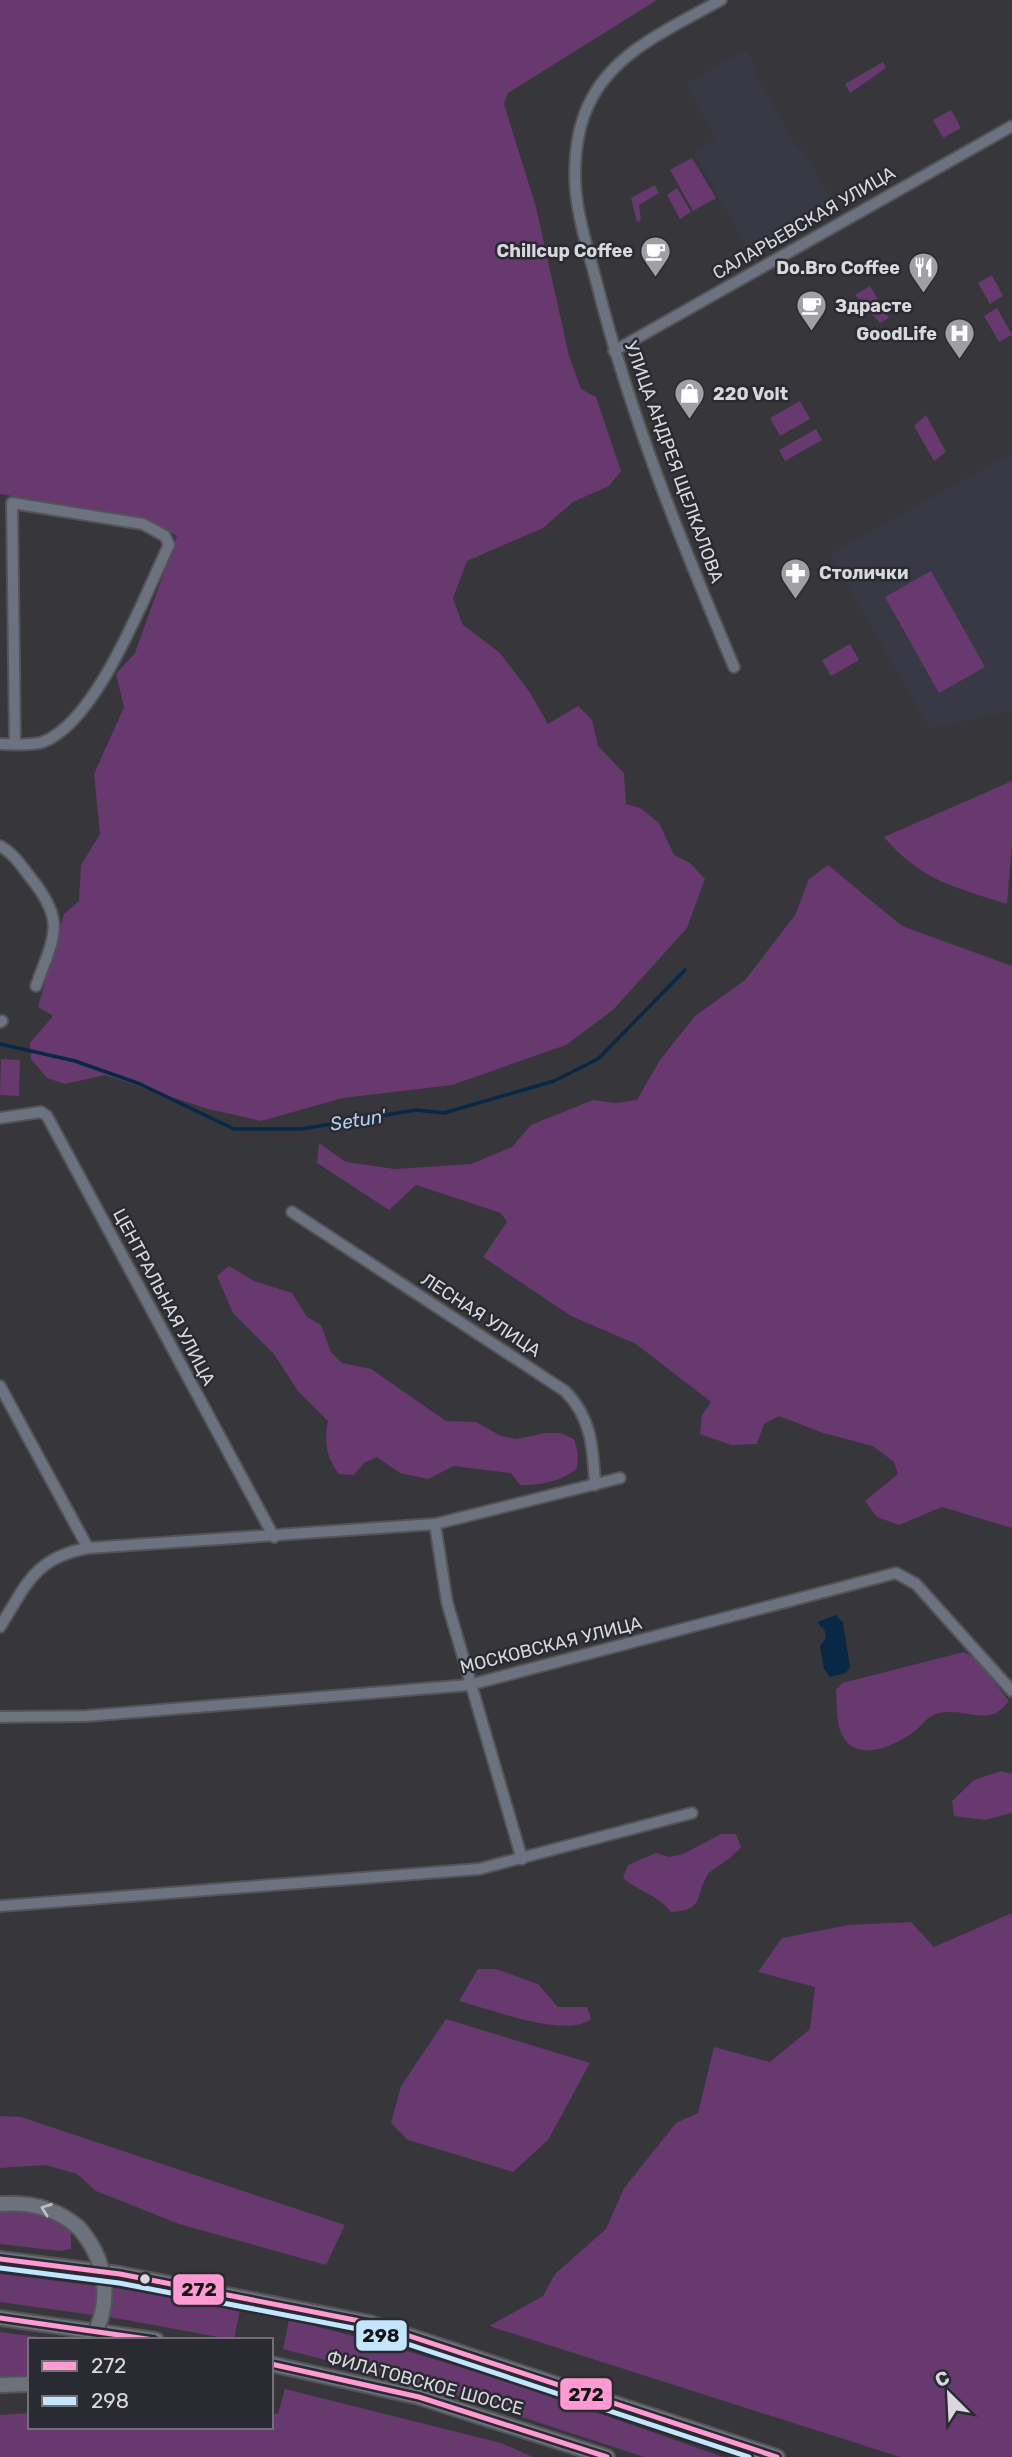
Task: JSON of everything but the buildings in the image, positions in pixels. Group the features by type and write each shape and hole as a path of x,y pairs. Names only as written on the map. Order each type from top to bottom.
{"main road":[{"path":"0,2204 23,2203 45,2208 78,2227 95,2250 104,2280 103,2310 92,2338"},
{"name":"ФИЛАТОВСКОЕ ШОССЕ","path":"0,2259 120,2274 370,2323 777,2457"},
{"path":"0,2318 142,2338"},
{"name":"ФИЛАТОВСКОЕ ШОССЕ","path":"273,2364 419,2397 607,2457"},
{"path":"0,2385 28,2384"}],"street":[{"name":"УЛИЦА АНДРЕЯ ЩЕЛКАЛОВА","path":"721,0 620,62 603,80 583,118 577,151 577,190 614,351 653,466 734,667"},
{"name":"САЛАРЬЕВСКАЯ УЛИЦА","path":"614,351 1012,126"},
{"path":"0,744 41,743 58,733 84,707 106,676 169,545 165,536 143,524 12,503 15,743"},
{"path":"0,846 10,852 49,900 53,912 53,939 36,986"},
{"name":"ЦЕНТРАЛЬНАЯ УЛИЦА","path":"0,1118 41,1112 47,1116 274,1537"},
{"name":"ЛЕСНАЯ УЛИЦА","path":"292,1212 565,1391 579,1406 587,1422 595,1485"},
{"path":"0,1386 88,1548"},
{"path":"0,1627 30,1580 45,1563 63,1553 88,1548 435,1524 620,1478"},
{"path":"435,1524 447,1602 469,1685 522,1859"},
{"name":"МОСКОВСКАЯ УЛИЦА","path":"0,1717 99,1715 469,1685 896,1573 916,1584 1012,1691"},
{"path":"0,1906 479,1869 692,1813"}],"shaded area":[{"path":"0,0 657,0 508,93 504,104 536,207 569,356 581,389 596,397 621,471 609,486 573,502 543,528 467,561 453,598 462,624 500,653 529,691 548,724 578,706 592,720 598,746 624,773 626,804 640,808 659,823 674,855 690,863 705,879 687,928 613,1010 566,1045 452,1085 343,1098 261,1121 208,1109 105,1075 65,1084 47,1078 31,1059 30,1043 53,1016 38,1007 64,914 79,901 81,865 100,834 94,774 124,707 116,674 135,653 177,536 145,518 0,494"},
{"path":"746,50 757,69 754,71 798,150 802,148 836,208 751,255 694,152 716,139 686,84"},
{"path":"883,62 886,68 850,93 845,84"},
{"path":"951,110 961,128 943,138 933,120"},
{"path":"692,158 716,198 693,211 670,170"},
{"path":"655,185 659,193 639,205 641,220 637,222 631,198"},
{"path":"677,188 691,212 680,219 667,195"},
{"path":"992,275 1003,296 990,304 978,283"},
{"path":"870,286 889,318 880,323 855,295"},
{"path":"997,308 1012,335 999,342 984,316"},
{"path":"800,401 810,419 780,436 770,418"},
{"path":"926,415 946,452 934,461 914,426"},
{"path":"816,429 822,440 785,461 779,450"},
{"path":"1012,453 1012,710 930,729 830,554"},
{"path":"931,571 985,667 939,693 885,597"},
{"path":"850,644 859,660 831,676 822,660"},
{"path":"1012,781 1012,842 1007,904 955,887 925,873 884,837"},
{"path":"828,865 902,926 1012,966 1012,1528 942,1507 899,1525 877,1517 865,1501 898,1474 894,1462 873,1446 823,1433 779,1416 764,1424 757,1444 731,1445 700,1434 702,1415 711,1402 636,1344 571,1316 483,1257 507,1222 501,1213 416,1185 389,1210 317,1163 319,1143 346,1162 395,1169 471,1164 512,1147 531,1125 593,1100 615,1103 637,1100 660,1060 695,1016 745,980 795,915 809,879"},
{"path":"1,1059 20,1060 19,1096 0,1095"},
{"path":"229,1266 254,1281 292,1293 307,1317 321,1325 331,1352 342,1363 371,1369 446,1421 476,1422 501,1436 517,1439 560,1433 574,1439 578,1454 577,1468 572,1473 550,1482 520,1485 511,1473 454,1466 428,1479 400,1473 377,1457 364,1463 354,1475 339,1474 327,1449 328,1421 298,1391 274,1354 233,1313 217,1276"},
{"path":"964,1652 976,1659 1009,1701 1001,1709 985,1716 950,1712 936,1714 907,1737 876,1750 856,1748 847,1743 837,1718 836,1690 842,1683"},
{"path":"1001,1771 1012,1774 1012,1813 985,1820 954,1816 952,1801 974,1780"},
{"path":"721,1834 736,1834 741,1847 707,1876 697,1901 690,1908 671,1912 660,1901 623,1878 628,1865 656,1853 669,1857 683,1854"},
{"path":"1012,1913 1012,2457 900,2457 489,2326 543,2296 555,2274 606,2229 624,2188 676,2123 698,2113 714,2047 770,2062 810,2029 815,1987 758,1972 782,1938 848,1925 911,1922 934,1947"},
{"path":"478,1969 496,1969 538,1984 558,2007 587,2007 591,2019 563,2026 546,2024 459,2001"},
{"path":"446,2019 590,2063 548,2140 513,2172 408,2140 391,2123 401,2086"},
{"path":"0,2116 21,2117 345,2225 326,2265 179,2224 96,2191 77,2174 45,2165 0,2168"},
{"path":"26,2210 58,2220 71,2231 71,2249 60,2251 0,2244 0,2211"},
{"path":"0,2274 122,2289 240,2309 234,2338 223,2338 121,2319 0,2302"},
{"path":"289,2320 454,2365 723,2457 644,2457 430,2387 283,2349"},
{"path":"0,2332 47,2338 28,2338 28,2376 0,2376"},
{"path":"285,2389 501,2443 533,2457 0,2457 0,2415 28,2413 28,2429 218,2430 273,2429 273,2413 278,2414"}],"water":[{"path":"836,1615 843,1623 850,1667 846,1673 830,1677 824,1669 820,1646 826,1638 825,1631 817,1622"}],"waterway":[{"name":"Setun'","path":"0,1044 75,1061 140,1084 234,1129 301,1129 416,1110 444,1113 554,1081 598,1059 685,970"}],"transit line":[{"name":"272","path":"0,2259 120,2274 370,2323 777,2457"},
{"name":"298","path":"0,2268 119,2283 368,2331 749,2457"},
{"name":"272","path":"0,2318 140,2338"},
{"name":"272","path":"273,2364 419,2397 607,2457"}],"place":[{"name":"Chillcup Coffee","path":"656,278"},
{"name":"Do.Bro Coffee","path":"923,295"},
{"name":"Здрасте","path":"812,333"},
{"name":"GoodLife","path":"960,361"},
{"name":"220 Volt","path":"690,421"},
{"name":"Столички","path":"796,600"}]}
